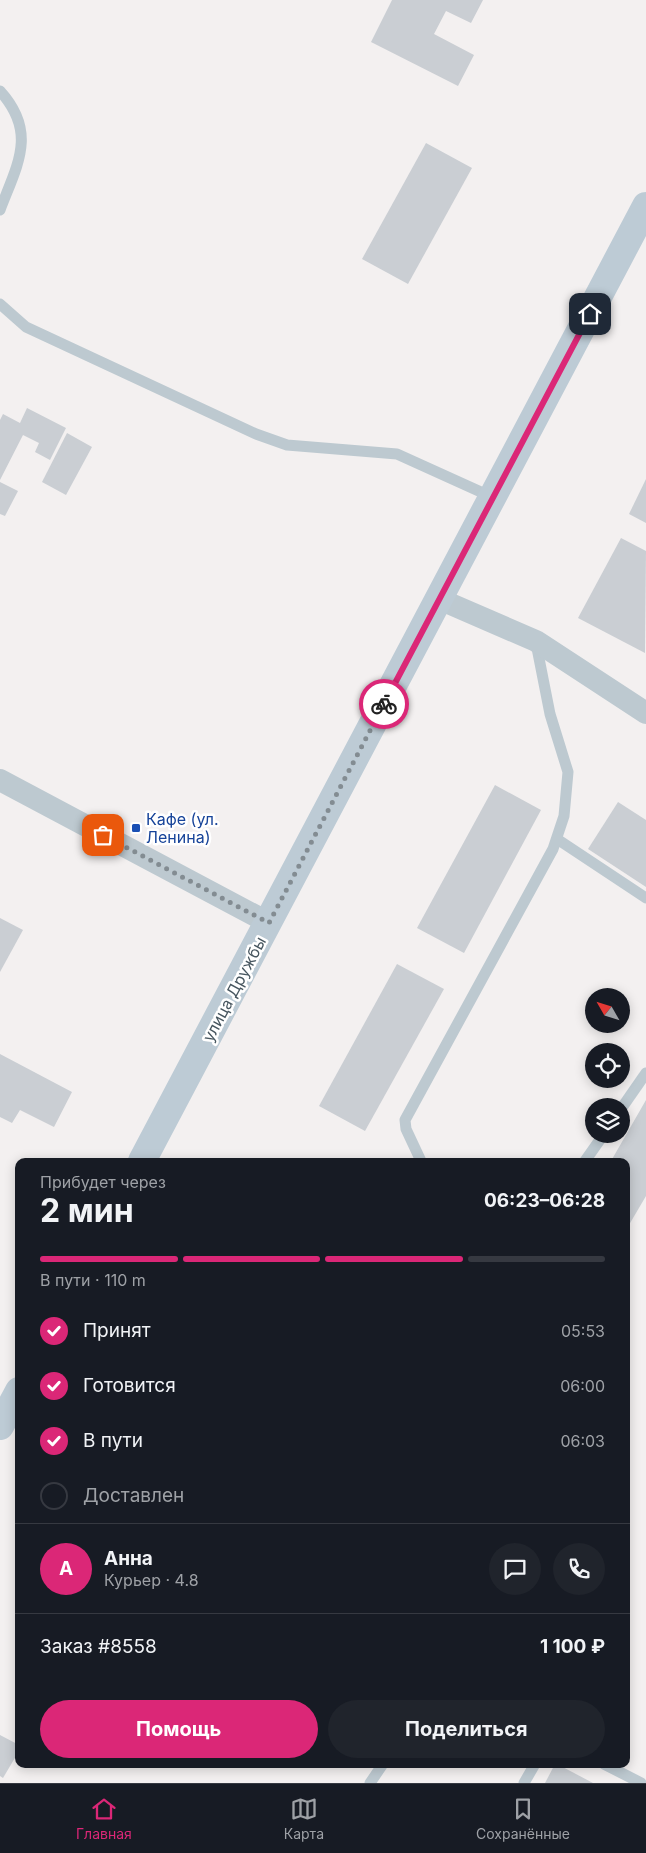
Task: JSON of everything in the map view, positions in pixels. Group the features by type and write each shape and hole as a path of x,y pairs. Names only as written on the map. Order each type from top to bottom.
{"main road":[{"name":"улица Дружбы","path":"144,1158 646,206"},
{"path":"0,1424 15,1398"}],"street":[{"path":"439,599 536,641 646,713"},
{"path":"0,780 269,923"}],"lane":[{"path":"0,91 11,103 20,128 23,149 0,210"},
{"path":"0,304 26,327 256,434 287,445 397,454 492,497"},
{"path":"420,1158 406,1129 405,1120 557,839 564,816 568,772 550,714 536,641"},
{"path":"557,839 646,898"},
{"path":"629,1098 646,1073"},
{"path":"587,1158 598,1143"},
{"path":"370,1783 380,1768"},
{"path":"524,1783 533,1768"},
{"path":"612,1768 641,1783"}],"building":[{"path":"392,0 483,0 471,23 446,11 434,34 474,55 458,86 371,42"},
{"path":"426,143 472,168 408,284 362,259"},
{"path":"27,408 66,428 50,460 35,452 39,443 23,435 0,480 0,420 3,414 20,423"},
{"path":"67,433 92,447 66,495 42,482"},
{"path":"646,479 646,523 629,514"},
{"path":"0,482 18,491 5,516 0,514"},
{"path":"621,538 646,551 645,653 578,618"},
{"path":"495,785 541,810 464,953 417,928"},
{"path":"618,802 646,820 646,887 588,849"},
{"path":"0,918 23,930 0,972"},
{"path":"397,964 444,989 365,1131 319,1106"},
{"path":"0,1054 72,1092 54,1127 20,1110 12,1123 0,1117"},
{"path":"646,1100 646,1196 630,1223 630,1158 613,1158 621,1143 630,1143 630,1128"},
{"path":"0,1735 15,1743 15,1758 3,1778 0,1776"},
{"path":"553,1768 565,1768 593,1783 545,1783"}],"way so far":[{"path":"103,835 269,923 384,704"}],"place":[{"name":"Кафе (ул. Ленина)","path":"136,828"}],"route":[{"path":"384,704 590,314"}]}
